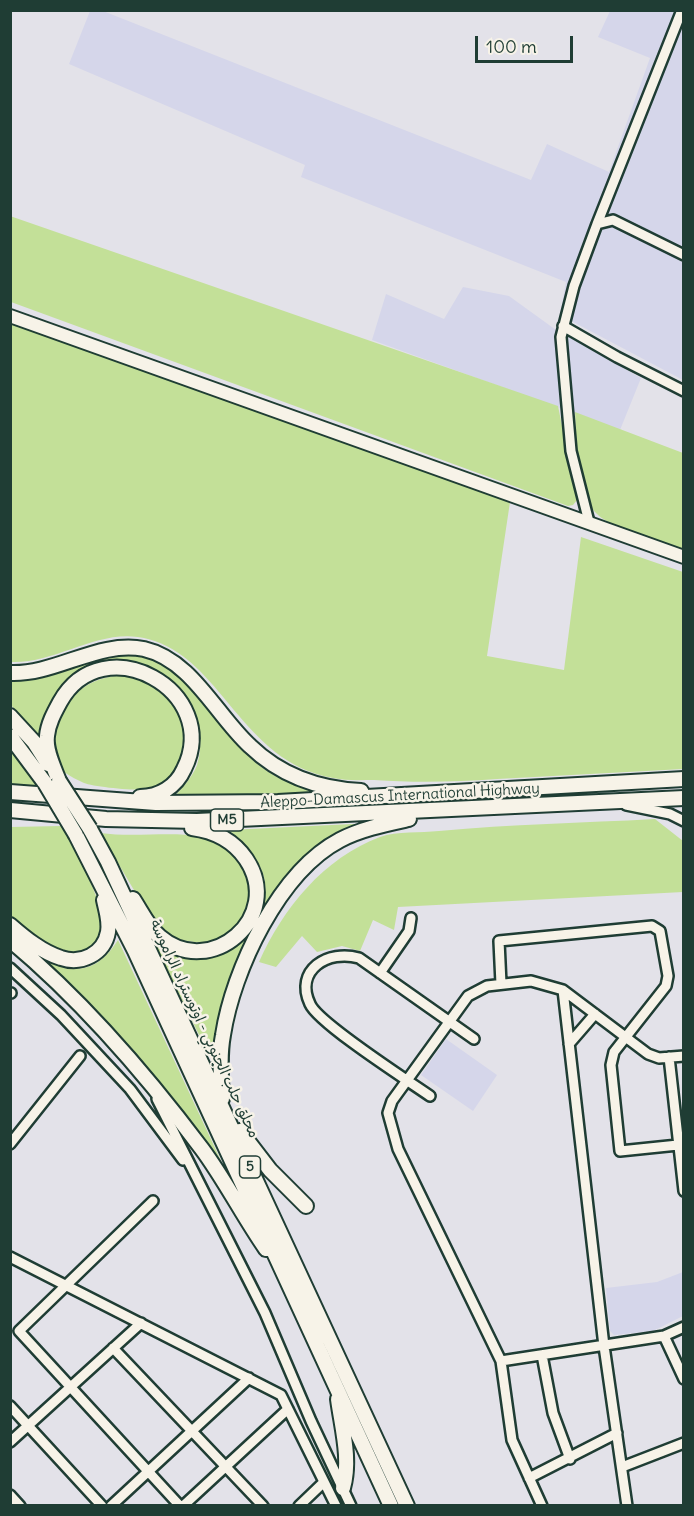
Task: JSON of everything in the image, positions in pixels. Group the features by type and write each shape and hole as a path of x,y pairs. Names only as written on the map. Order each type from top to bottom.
{"highway":[{"path":"10,673 46,669 123,647 146,650 169,660 189,677 249,746 272,764 300,780 332,789 438,795"},
{"path":"52,782 46,738 51,718 64,694 82,678 101,670 130,668 155,676 176,695 188,717 192,740 188,761 180,777 167,790 149,797 88,798"},
{"path":"10,716 34,742 52,782"},
{"name":"5","path":"10,736 52,782"},
{"name":"M5","path":"438,795 684,779"},
{"name":"محلق حلب الجنوبي - اوتوستراد الراموسة","path":"52,782 90,829 108,862 407,1506"},
{"name":"محلق حلب الجنوبي - اوتوستراد الراموسة","path":"52,782 286,1276 391,1506"},
{"name":"Aleppo-Damascus International Highway","path":"10,792 156,803 267,802 438,795"},
{"name":"Aleppo-Damascus International Highway","path":"10,810 51,816 146,821 313,818 684,798"},
{"path":"306,1206 270,1170 223,1109 221,1053 232,997 260,932 291,882 305,866 339,841 382,825 444,811"},
{"path":"10,819 51,816"},
{"path":"108,862 153,930 170,943 201,950 223,946 238,935 254,913 258,897 256,877 242,853 225,838 207,830 146,821"},
{"path":"10,925 42,949 63,959 81,960 96,953 109,930 102,893 93,866"},
{"path":"10,940 107,1032 150,1083 203,1150 244,1218 286,1276"},
{"path":"336,1386 346,1451 347,1473 343,1488"}],"main road":[{"path":"10,316 684,557"}],"street":[{"path":"589,522 571,451 561,337 574,286 682,10"},
{"path":"597,224 613,220 684,255"},
{"path":"563,326 617,357 683,389"},
{"path":"615,803 670,814 684,821"},
{"path":"380,973 409,931 411,918"},
{"path":"501,984 499,941 652,926 660,931 668,976 666,986 614,1052 611,1065 620,1151 678,1145"},
{"path":"430,1096 314,1012 306,993 312,969 332,956 346,955 358,958 474,1039"},
{"path":"10,968 61,1015 130,1089 197,1179"},
{"path":"542,1506 512,1440 501,1361 398,1149 388,1113 392,1101 468,996 487,986 531,981 563,990 625,1039 648,1054 669,1057 684,1056"},
{"path":"563,990 604,1346 627,1506"},
{"path":"569,1044 595,1014"},
{"path":"10,1144 80,1056"},
{"path":"669,1057 684,1191"},
{"path":"150,1083 265,1313 311,1421 351,1506"},
{"path":"10,1339 153,1201"},
{"path":"10,1257 281,1395 336,1506"},
{"path":"10,1442 141,1323"},
{"path":"501,1361 664,1336 684,1327"},
{"path":"19,1331 181,1506 288,1409"},
{"path":"664,1336 684,1380"},
{"path":"114,1348 263,1506"},
{"path":"542,1355 553,1413 570,1459"},
{"path":"111,1506 249,1378"},
{"path":"10,1406 102,1506"},
{"path":"529,1478 617,1433"},
{"path":"622,1467 684,1443"},
{"path":"299,1506 324,1482"},
{"path":"10,1495 20,1506"}],"shaded area":[{"path":"90,11 103,11 531,180 547,144 609,172 650,58 598,37 610,11 683,11 683,380 560,315 566,282 301,177 305,165 69,64"},
{"path":"463,287 509,296 556,330 641,378 620,430 372,340 386,294 444,319"},
{"path":"446,1039 497,1075 473,1111 421,1075"},
{"path":"683,1272 683,1316 653,1331 614,1335 610,1331 606,1288 657,1282"}],"green space":[{"path":"10,216 558,406 577,500 573,505 568,506 11,302"},
{"path":"10,322 510,502 487,656 564,670 581,537 683,572 683,769 451,781 405,782 338,779 302,768 276,752 254,732 195,666 173,650 148,639 130,636 113,637 45,657 11,662"},
{"path":"575,412 683,453 683,549 612,524 594,511 586,499 578,471"},
{"path":"123,651 145,655 167,664 193,688 253,760 280,778 322,793 173,798 190,779 197,765 200,749 199,732 194,715 175,685 147,665 113,660 83,671 70,680 51,707 40,738 11,705 11,680 46,675"},
{"path":"129,674 157,686 171,699 178,710 184,736 184,749 180,762 165,783 153,789 118,789 84,783 64,772 54,741 54,731 58,720 67,704 81,689 97,680"},
{"path":"10,748 38,788 11,784"},
{"path":"655,819 683,841 683,892 398,907 394,930 373,920 360,951 342,946 317,952 302,936 276,967 259,962 280,923 307,887 341,858 380,837 401,833"},
{"path":"373,823 278,892 214,1055 202,1041 151,937 177,952 207,957 232,948 252,927 264,901 263,874 253,856 229,830"},
{"path":"61,826 65,828 90,880 104,923 104,932 99,942 90,950 80,954 69,955 48,947 11,917 11,827"},
{"path":"100,833 175,834 197,836 217,842 234,853 247,873 254,902 232,934 209,944 173,939 156,927"},
{"path":"11,932 52,961 79,969 92,965 105,956 118,940 237,1195 113,1030 72,986"}]}
